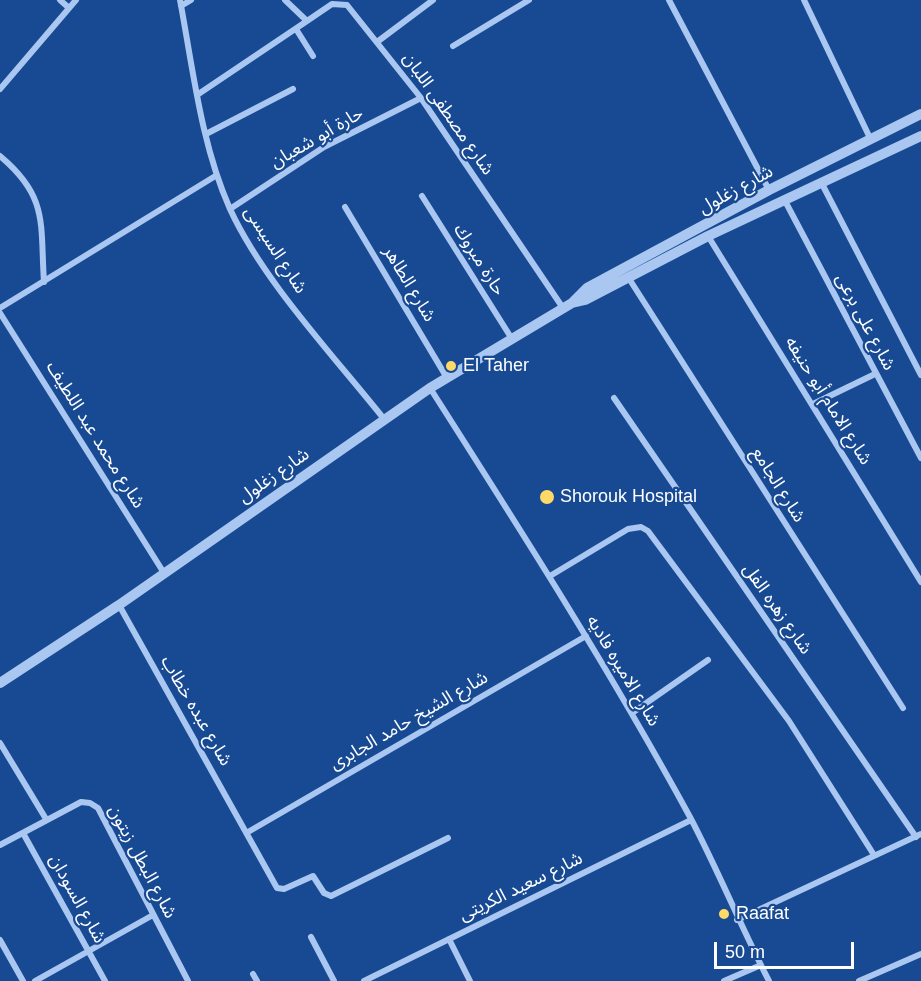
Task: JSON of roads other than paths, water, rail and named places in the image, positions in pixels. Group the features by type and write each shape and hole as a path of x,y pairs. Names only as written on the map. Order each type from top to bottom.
{"street":[{"path":"60,0 69,8"},
{"path":"0,89 76,0"},
{"path":"181,3 191,0"},
{"path":"197,95 308,21 285,0"},
{"path":"377,42 433,0"},
{"path":"453,46 529,0"},
{"path":"669,0 769,190"},
{"path":"804,0 870,138"},
{"name":"شارع مصطفى اللبان","path":"308,21 332,4 343,2 421,98 567,306"},
{"name":"شارع السيسى","path":"181,3 206,134 217,175 230,209 272,278 384,419"},
{"path":"296,29 313,56"},
{"path":"206,134 293,89"},
{"name":"حارة أبو شعبان","path":"230,209 324,147 421,98"},
{"name":"شارع زغلول","path":"0,683 119,605 430,388 567,306 587,288 769,190 921,114"},
{"name":"شارع زغلول","path":"567,306 585,300 821,181 921,136"},
{"path":"0,156 25,179 38,203 44,282"},
{"path":"0,308 217,175"},
{"path":"821,181 921,375"},
{"name":"حارة مبروك","path":"422,196 512,339"},
{"name":"شارع على برعى","path":"784,199 921,458"},
{"name":"شارع الطاهر","path":"345,207 447,378"},
{"name":"شارع الامام أبو حنيفه","path":"708,236 921,582"},
{"name":"شارع الجامع","path":"628,277 903,708"},
{"name":"شارع محمد عبد اللطيف","path":"0,313 164,573"},
{"path":"813,404 875,374"},
{"name":"شارع الاميره فاديه","path":"430,388 550,576 632,713 691,820 769,981"},
{"name":"شارع زهره الفل","path":"614,398 919,836"},
{"path":"550,576 628,529 640,527 648,531 789,722 874,855"},
{"name":"شارع عبده خطاب","path":"119,605 248,832 277,888 284,889 313,876 324,892 332,896 448,838"},
{"name":"شارع الشيخ حامد الجابرى","path":"248,832 586,636"},
{"path":"632,713 708,660"},
{"path":"0,743 46,819"},
{"name":"شارع البطل زيتون","path":"0,845 81,802 98,808 188,981"},
{"name":"شارع سعيد الكريتى","path":"368,980 691,820"},
{"name":"شارع السودان","path":"23,832 105,981"},
{"path":"738,920 919,836"},
{"path":"35,981 153,915"},
{"path":"311,937 334,981"},
{"path":"449,939 470,981"},
{"path":"0,940 23,981"},
{"path":"859,981 921,954"},
{"path":"724,981 760,964"},
{"path":"253,974 257,981"}],"place":[{"name":"El Taher","path":"451,366"},
{"name":"Shorouk Hospital","path":"547,497"},
{"name":"Raafat","path":"724,914"}]}
